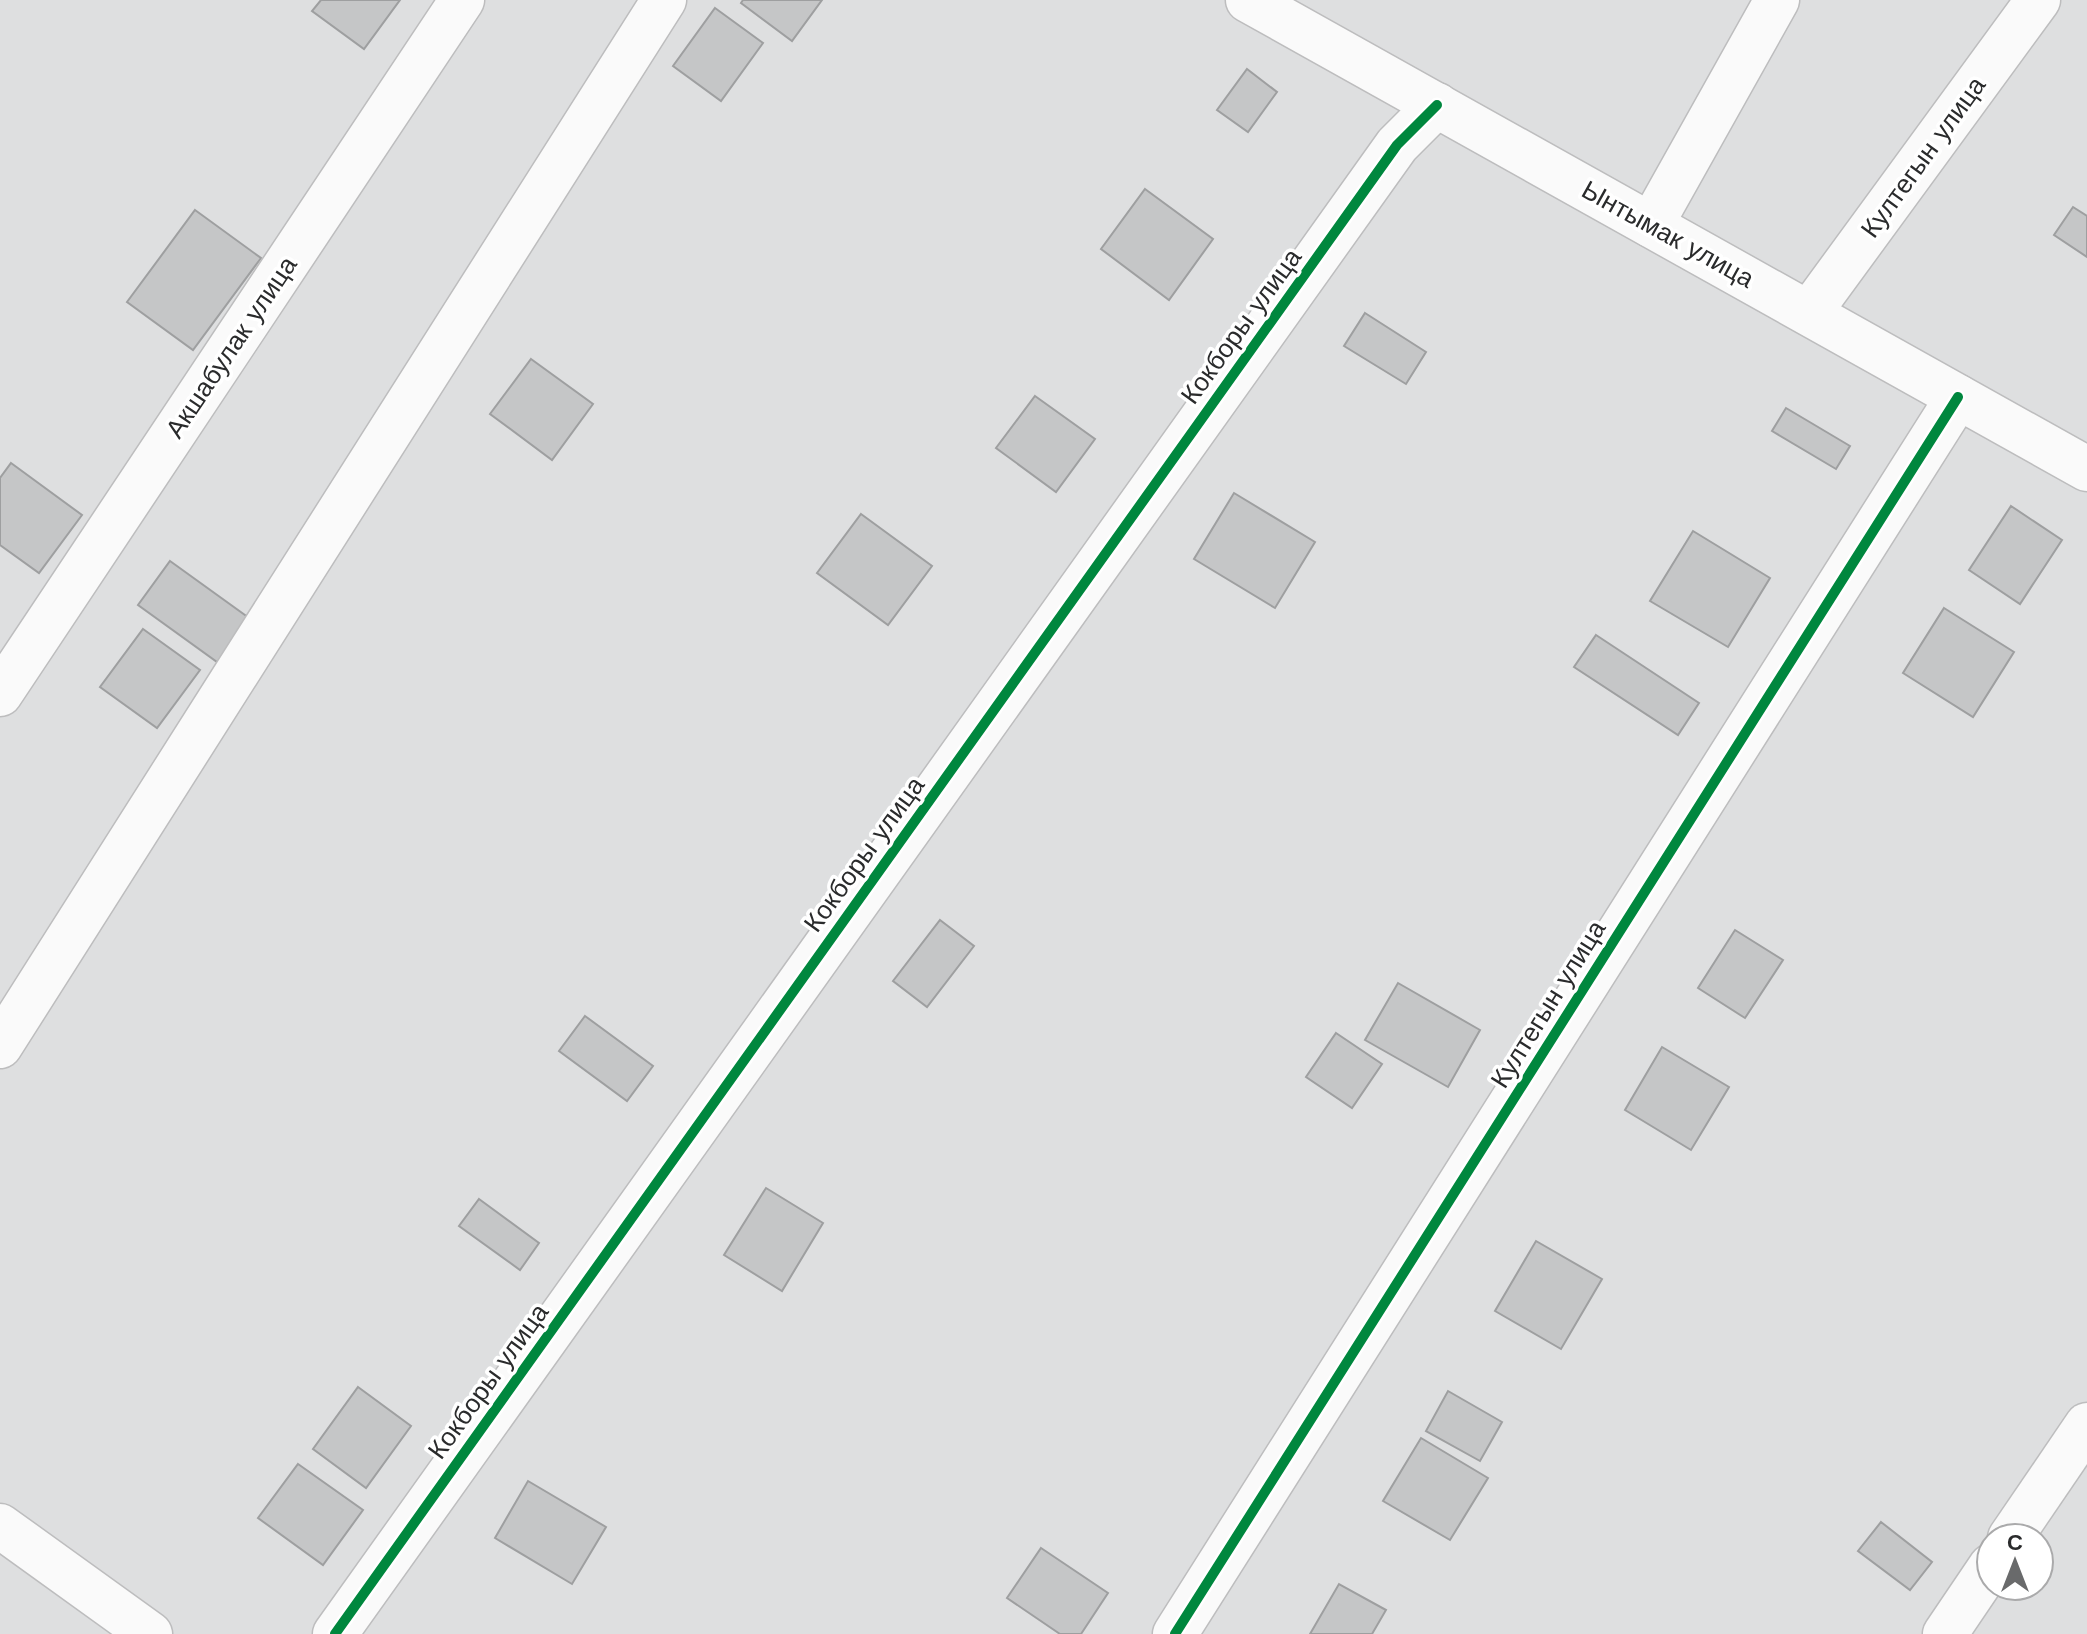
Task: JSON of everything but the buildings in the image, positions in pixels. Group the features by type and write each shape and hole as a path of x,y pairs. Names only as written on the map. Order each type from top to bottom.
{"street":[{"name":"Акшабулак улица","path":"0,694 462,0"},
{"path":"0,1046 664,0"},
{"name":"Ынтымак улица","path":"1248,0 2087,469"},
{"path":"1651,225 1777,0"},
{"name":"Култегын улица","path":"1809,313 2038,0"},
{"name":"Кокборы улица","path":"335,1634 1397,145 1437,105"},
{"name":"Култегын улица","path":"1175,1634 1958,397"},
{"path":"2021,1522 2087,1425"},
{"path":"0,1526 150,1634"},
{"path":"1945,1634 1975,1590"}],"cycle path":[{"path":"335,1634 1397,145 1437,105"},
{"path":"1175,1634 1958,397"}]}
